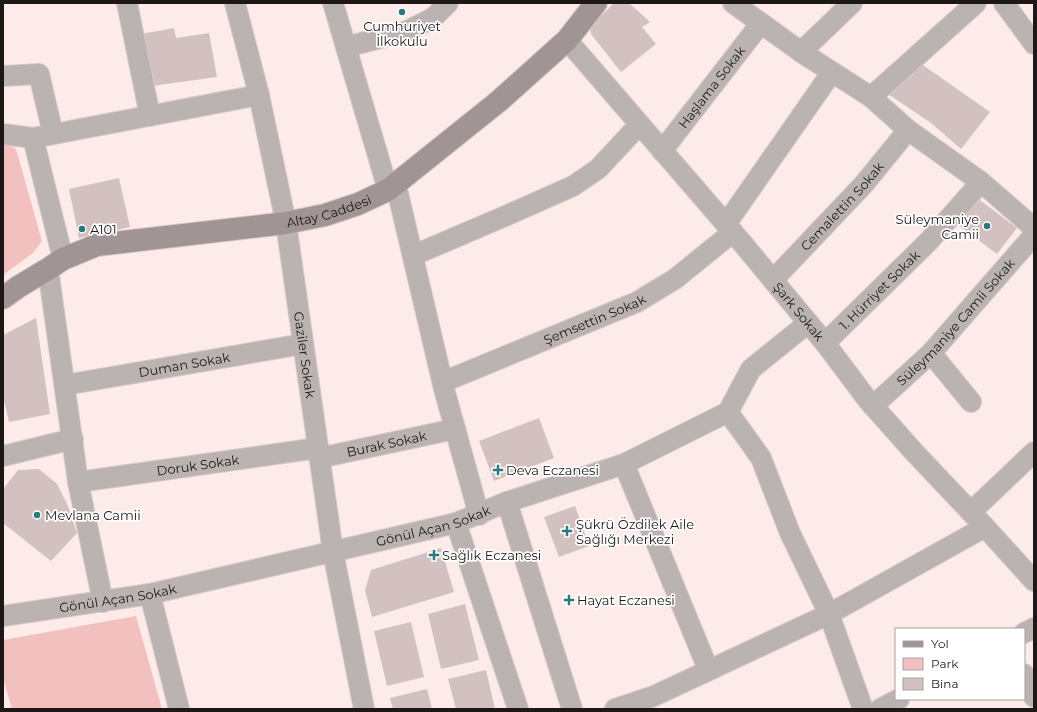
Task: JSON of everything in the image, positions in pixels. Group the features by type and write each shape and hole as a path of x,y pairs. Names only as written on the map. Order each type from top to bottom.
{"main road":[{"name":"Altay Caddesi","path":"3,298 56,264 97,245 286,223 325,215 358,204 392,187 499,101 567,40 596,3"}],"street":[{"path":"127,3 150,116"},
{"name":"Gaziler Sokak","path":"235,3 259,95 286,223 333,552 364,709"},
{"path":"334,3 346,47 414,255 443,382 479,515"},
{"path":"346,47 407,31 433,18 448,3"},
{"path":"733,3 801,52 871,97 908,130 981,182 1034,228"},
{"path":"801,52 852,3"},
{"path":"871,97 976,3"},
{"path":"1004,3 1034,44"},
{"name":"Haşlama Sokak","path":"662,151 761,23"},
{"name":"Şark Sokak","path":"567,40 773,280 825,343 873,406 1034,581"},
{"name":"Şemsettin Sokak","path":"443,382 637,302 675,279 729,228 832,72"},
{"path":"3,76 39,74 53,134"},
{"path":"3,134 33,138 259,95"},
{"path":"414,255 573,186 598,169 639,125"},
{"name":"Cemalettin Sokak","path":"773,280 864,184 908,130"},
{"path":"33,138 56,264 65,385 78,482 103,602"},
{"name":"1. Hürriyet Sokak","path":"825,343 928,242 981,182"},
{"name":"Süleymaniye Camii Sokak","path":"873,406 930,353 1034,235"},
{"path":"808,323 751,370 728,412 761,458 790,533 829,614 863,709"},
{"name":"Duman Sokak","path":"65,385 303,344"},
{"path":"930,353 971,402"},
{"name":"Gönül Açan Sokak","path":"3,616 150,594 456,523 479,515 507,502 624,464 728,412"},
{"name":"Burak Sokak","path":"318,453 455,430"},
{"path":"3,456 73,439"},
{"path":"971,512 1034,452"},
{"name":"Doruk Sokak","path":"78,482 318,453"},
{"path":"624,464 708,669"},
{"path":"507,502 572,709"},
{"path":"456,523 518,709"},
{"path":"615,709 656,702 708,669 829,614 985,527"},
{"path":"150,594 179,709"},
{"path":"1025,632 1034,628"},
{"path":"1025,676 1034,697"},
{"path":"880,709 897,700"},
{"path":"1022,709 1034,703"}],"green space":[{"path":"3,142 16,149 42,241 33,253 3,275"},
{"path":"136,616 162,709 12,709 3,678 3,640"}],"building":[{"path":"614,3 629,3 650,22 642,27 656,44 621,72 591,34 590,28"},
{"path":"174,28 176,38 209,33 217,77 152,86 141,34"},
{"path":"920,63 990,112 961,149 931,123 888,94"},
{"path":"119,178 130,227 79,238 69,189"},
{"name":"Süleymaniye Camii","path":"977,198 1017,228 997,254 957,224"},
{"path":"36,318 50,414 9,422 3,396 3,335"},
{"path":"539,418 554,458 494,481 479,441"},
{"name":"Mevlana Camii","path":"39,469 57,484 68,506 77,533 51,561 3,523 3,489 18,470"},
{"name":"Şükrü Özdilek Aile Sağlığı Merkezi","path":"575,506 589,546 559,557 544,517"},
{"path":"441,548 454,592 372,617 365,590 371,570"},
{"path":"465,604 479,660 441,669 428,614"},
{"path":"411,622 424,677 387,686 374,631"},
{"path":"486,670 495,709 456,709 448,679"},
{"path":"427,689 432,709 393,709 390,698"}],"place":[{"name":"Cumhuriyet İlkokulu","path":"402,12"},
{"name":"Süleymaniye Camii","path":"987,226"},
{"name":"A101","path":"82,229"},
{"name":"Deva Eczanesi","path":"498,470"},
{"name":"Mevlana Camii","path":"37,515"},
{"name":"Şükrü Özdilek Aile Sağlığı Merkezi","path":"567,531"},
{"name":"Sağlık Eczanesi","path":"434,555"},
{"name":"Hayat Eczanesi","path":"569,600"}]}
